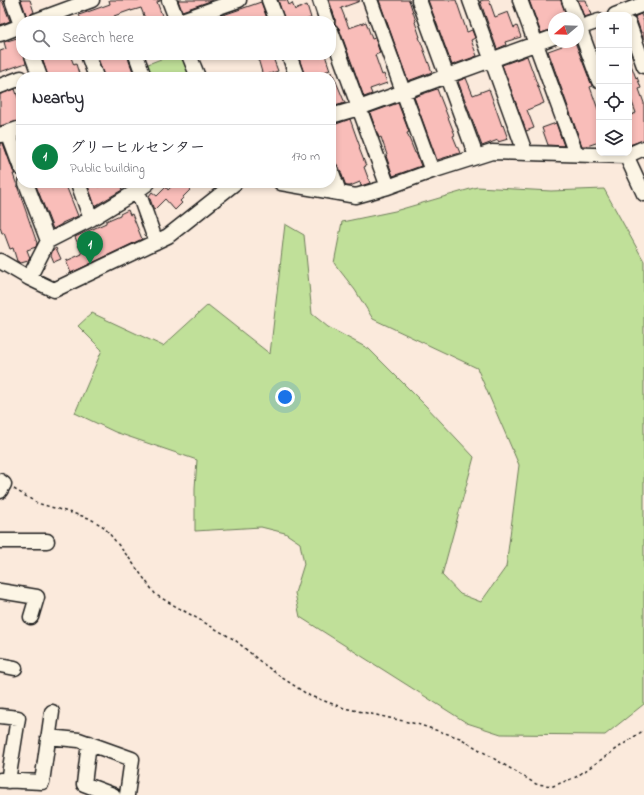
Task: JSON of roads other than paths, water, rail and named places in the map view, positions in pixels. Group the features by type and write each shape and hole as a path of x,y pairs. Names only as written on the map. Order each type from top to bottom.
{"street":[{"path":"12,0 18,16"},
{"path":"51,16 70,10 92,0"},
{"path":"169,0 176,16"},
{"path":"193,16 239,0"},
{"path":"269,0 275,16"},
{"path":"320,0 325,16"},
{"path":"370,0 432,171"},
{"path":"419,0 476,156"},
{"path":"470,0 525,152"},
{"path":"520,0 576,154"},
{"path":"569,0 574,12"},
{"path":"625,12 644,4"},
{"path":"584,23 596,21"},
{"path":"0,34 16,28"},
{"path":"632,36 644,66"},
{"path":"336,115 359,108 548,39"},
{"path":"584,40 596,73"},
{"path":"336,45 388,187"},
{"path":"34,60 38,72"},
{"path":"90,60 94,72"},
{"path":"138,60 142,72"},
{"path":"191,60 196,72"},
{"path":"291,60 295,72"},
{"path":"0,86 16,80"},
{"path":"10,132 16,152"},
{"path":"632,152 644,148"},
{"path":"313,188 356,196 388,187 476,156 492,152 596,154"},
{"path":"627,156 640,177 644,194"},
{"path":"336,184 339,192"},
{"path":"28,188 48,241"},
{"path":"80,188 91,219"},
{"path":"29,278 48,241 91,219 137,188"},
{"path":"141,188 156,242"},
{"path":"0,261 29,278 54,290 168,236 228,188"},
{"path":"0,541 47,542"},
{"path":"0,590 37,597 31,617"},
{"path":"0,665 15,668"},
{"path":"0,716 18,718 4,781 30,788 42,782 52,712"},
{"path":"48,737 78,740 132,758 127,795"},
{"path":"89,743 84,784 113,795"}],"place":[{"name":"グリーヒルセンター","path":"90,264"}]}
